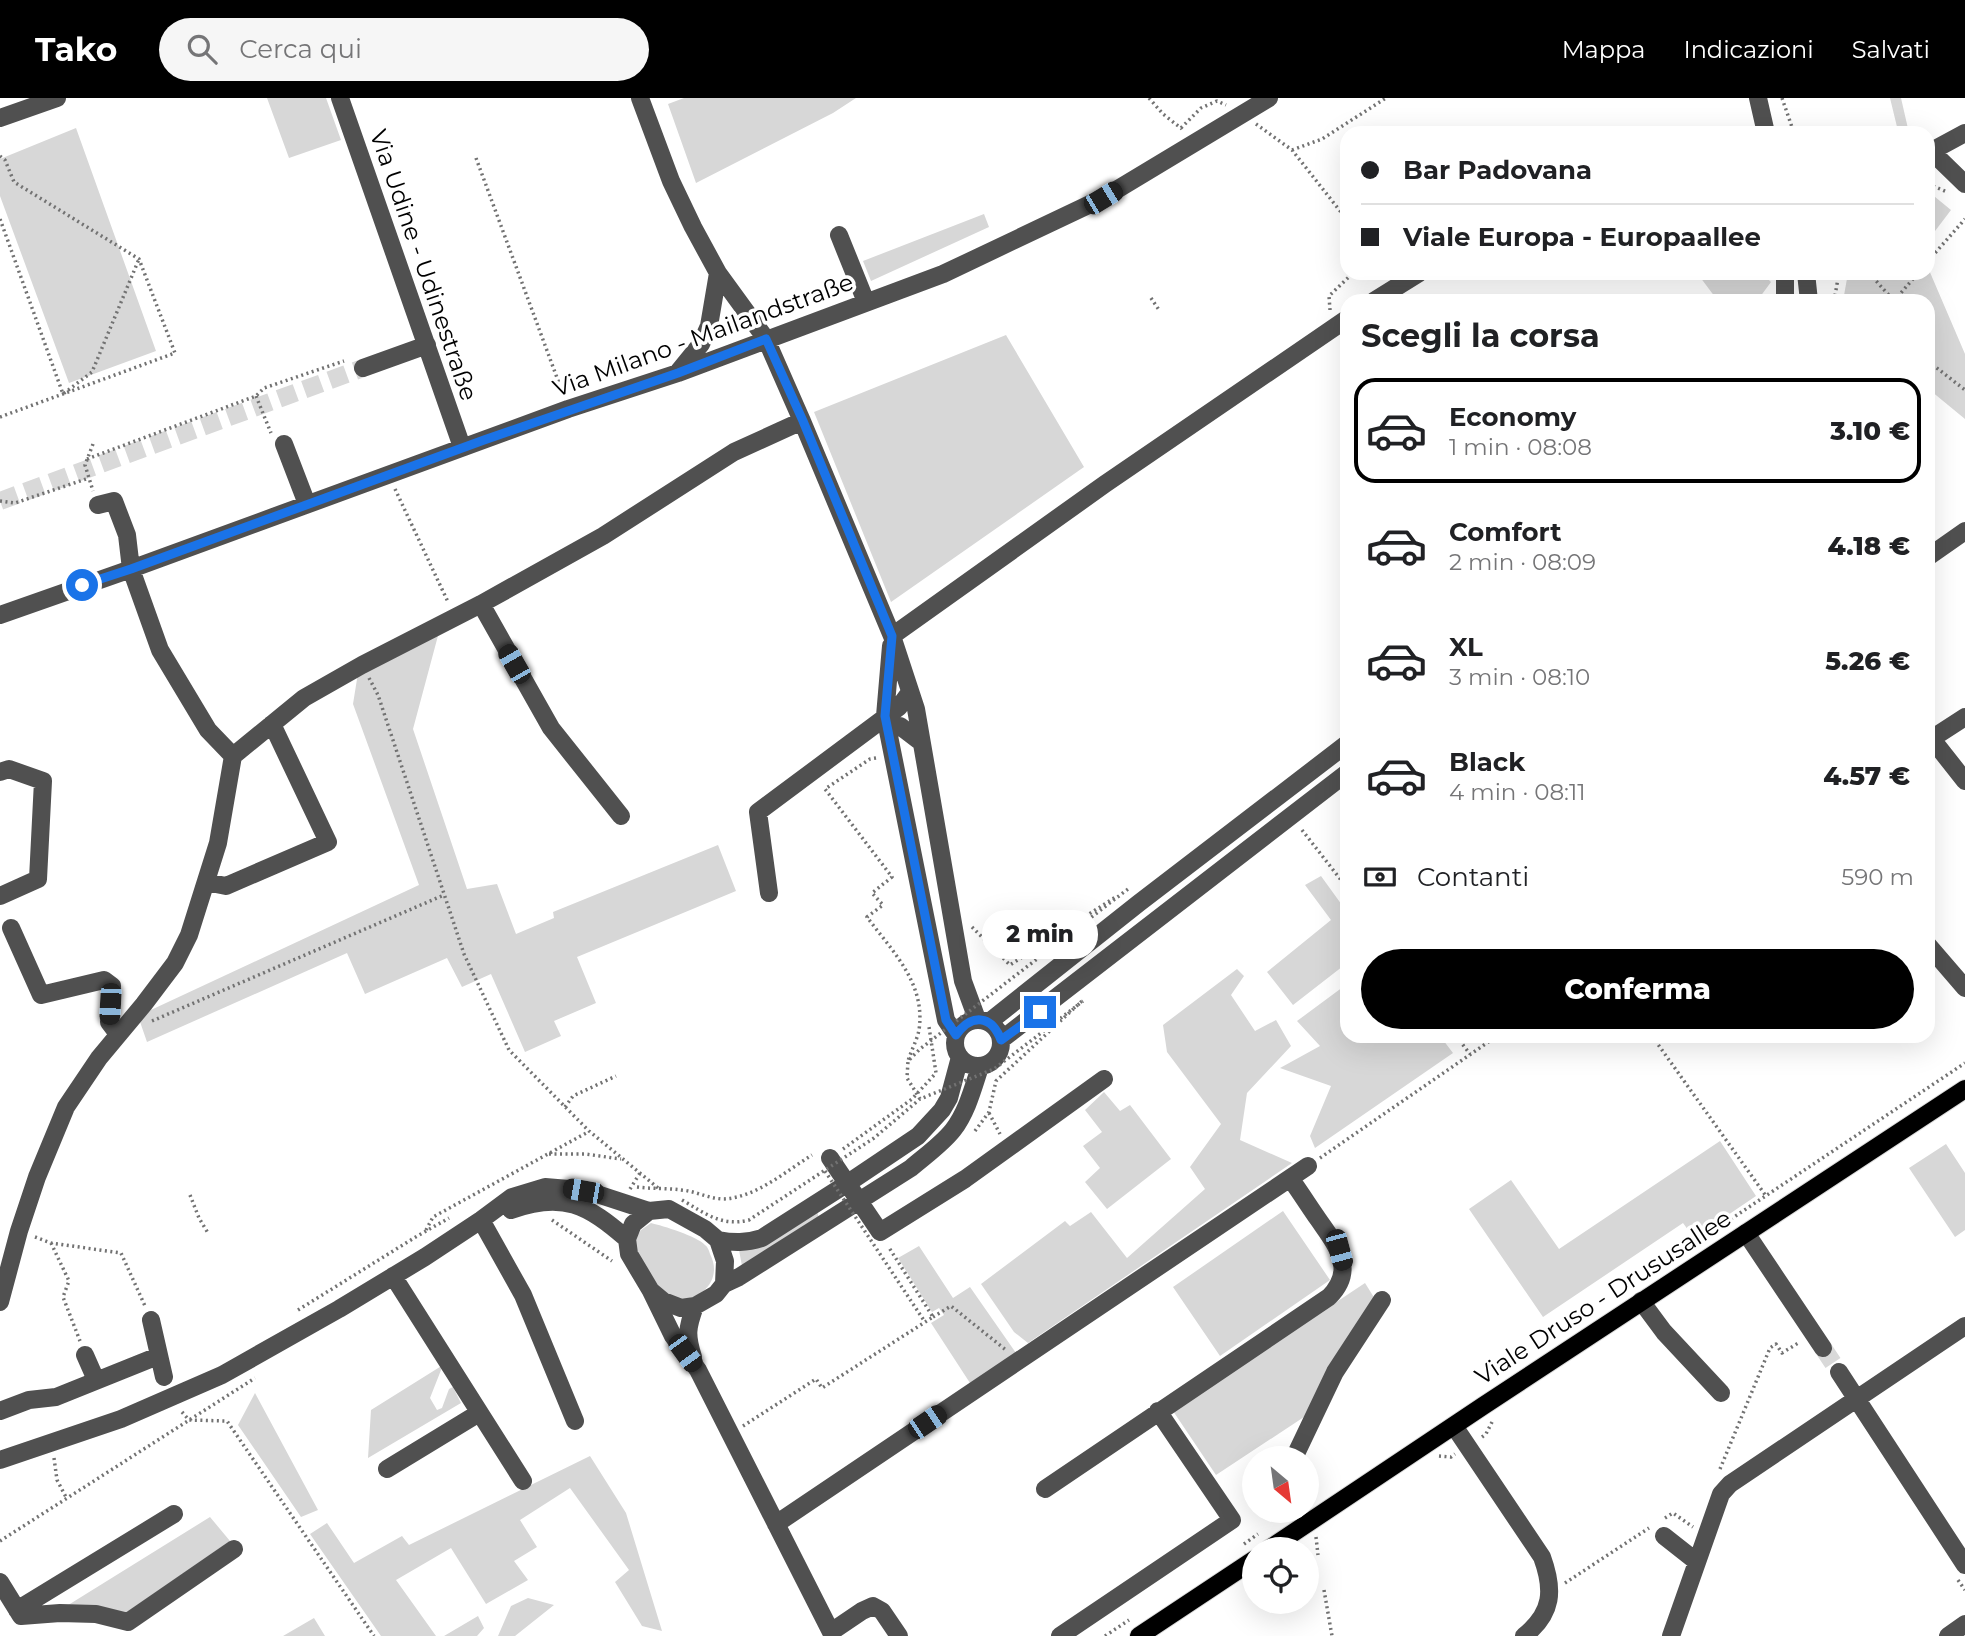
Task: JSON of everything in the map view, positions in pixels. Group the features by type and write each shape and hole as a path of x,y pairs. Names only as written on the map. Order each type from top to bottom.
{"main road":[{"name":"Viale Druso - Drususallee","path":"1320,1508 1454,1426 1965,1089"},
{"name":"Viale Druso - Drususallee","path":"1283,1537 1299,1523"},
{"path":"1139,1636 1242,1568"}],"street":[{"path":"0,118 57,98"},
{"name":"Via Udine - Udinestraße","path":"340,98 463,447"},
{"path":"640,98 671,181 693,227 718,273 766,339 892,636 916,709 963,981 983,1021 997,1030 1001,1040 1000,1053 991,1062 980,1067 969,1065 960,1057 955,1046 956,1035 964,1024 983,1021 1340,749"},
{"name":"Via Milano - Mailandstraße","path":"0,615 463,447 678,373 943,274 1093,203 1269,98"},
{"path":"1758,98 1764,126"},
{"path":"1935,149 1965,133"},
{"path":"1935,157 1965,184"},
{"path":"839,234 866,302"},
{"path":"678,373 701,344 709,326 718,273"},
{"path":"1385,294 1408,280"},
{"path":"892,636 1116,476 1340,323"},
{"path":"363,368 426,345"},
{"path":"0,1302 37,1177 66,1107 81,1082 175,964 189,935 218,843 233,756 304,698 603,536 734,452 803,421"},
{"path":"284,444 307,504"},
{"path":"98,505 114,501 127,535 131,569 160,650 208,730 233,756"},
{"path":"1935,552 1965,531"},
{"path":"481,604 551,728 621,816"},
{"path":"892,636 886,722 946,1020 956,1035"},
{"path":"769,893 758,812 886,722 910,692"},
{"path":"1935,735 1965,717"},
{"path":"886,722 900,726 921,742"},
{"path":"206,883 226,886 328,842 272,724"},
{"path":"1935,744 1965,781"},
{"path":"0,772 9,769 43,781 38,879 0,896"},
{"path":"1001,1040 1340,778"},
{"path":"11,928 41,995 104,980 112,986 109,1022 118,1034"},
{"path":"1935,953 1965,988"},
{"path":"0,1460 121,1419 222,1375 393,1276 512,1197 545,1187 597,1194 649,1212 669,1209 705,1229 718,1240 732,1243 762,1238 900,1149 932,1122 949,1098 960,1057"},
{"path":"657,1296 681,1308 695,1306 716,1294 724,1284 911,1168 953,1130 966,1108 980,1067"},
{"path":"828,1165 848,1183 880,1231 965,1179 1104,1079"},
{"path":"776,1524 1308,1166"},
{"path":"1045,1489 1329,1297 1338,1287 1343,1265 1339,1250 1290,1178"},
{"path":"481,1220 528,1204 559,1201 585,1207 627,1239"},
{"path":"649,1212 633,1224 627,1239 629,1254 657,1296 673,1336 698,1370"},
{"path":"481,1220 523,1295 575,1420"},
{"path":"1746,1233 1818,1341"},
{"path":"718,1240 725,1261 724,1284"},
{"path":"393,1276 523,1481"},
{"path":"1300,1446 1335,1372 1382,1300"},
{"path":"1641,1301 1664,1332 1721,1393"},
{"path":"695,1306 689,1323 688,1340 698,1370 832,1634 873,1606 882,1611 899,1636"},
{"path":"151,1320 164,1377"},
{"path":"1671,1636 1721,1494 1730,1484 1965,1326"},
{"path":"85,1355 96,1380"},
{"path":"0,1411 29,1401 56,1397 159,1356"},
{"path":"1839,1372 1965,1565"},
{"path":"1060,1636 1231,1520 1158,1411"},
{"path":"387,1469 480,1413"},
{"path":"1454,1426 1542,1557 1548,1573 1548,1605 1541,1618 1524,1636"},
{"path":"17,1610 174,1514"},
{"path":"1659,1528 1697,1562"},
{"path":"0,1582 20,1616 96,1614 128,1622 234,1549"},
{"path":"1948,1636 1965,1624"}],"path":[{"path":"1149,98 1163,114 1196,142"},
{"path":"1342,126 1386,98"},
{"path":"1782,98 1792,126"},
{"path":"1242,114 1292,150 1340,211"},
{"path":"1292,150 1322,139 1340,127"},
{"path":"0,156 5,160 14,182 139,259 174,353 0,417"},
{"path":"476,158 568,410"},
{"path":"0,219 63,394"},
{"path":"1935,253 1965,219"},
{"path":"63,394 92,372 139,259"},
{"path":"1875,280 1888,294"},
{"path":"1900,294 1912,280"},
{"path":"1151,298 1159,310"},
{"path":"87,459 256,396 264,388 344,361"},
{"path":"1935,366 1965,390"},
{"path":"256,396 274,439 284,444"},
{"path":"93,443 85,466 98,505"},
{"path":"389,474 455,617"},
{"path":"0,500 15,503 89,478"},
{"path":"362,665 378,695 464,954 509,1051 589,1132 660,1189 684,1190 701,1196 724,1199 742,1196 759,1189 812,1155"},
{"path":"892,753 870,759 825,789 892,877 872,893 883,905 867,917 916,988 920,1004 918,1030 908,1061 907,1078 920,1099"},
{"path":"1290,815 1340,879"},
{"path":"908,1061 1128,889 1010,965 967,921"},
{"path":"150,1022 444,895"},
{"path":"828,1165 874,1138 920,1099 994,1069 1083,1001"},
{"path":"682,1200 720,1221 736,1223 749,1220 828,1165 912,1099 936,1073 928,1016"},
{"path":"1461,1043 1470,1055"},
{"path":"1308,1166 1487,1043"},
{"path":"1658,1043 1766,1196 1965,1063"},
{"path":"565,1107 573,1096 616,1076"},
{"path":"989,1112 1008,1148"},
{"path":"293,1313 424,1232 433,1217 589,1132"},
{"path":"547,1154 585,1154 623,1159"},
{"path":"828,1165 925,1322"},
{"path":"190,1195 208,1233"},
{"path":"548,1217 628,1273 637,1268"},
{"path":"19,1231 51,1243 121,1254 151,1320"},
{"path":"880,1231 933,1317"},
{"path":"51,1243 69,1281 62,1297 85,1355"},
{"path":"731,1434 816,1379 822,1388 951,1306 1012,1354 1017,1361"},
{"path":"1721,1494 1712,1488 1770,1348 1776,1344 1782,1353 1818,1341"},
{"path":"0,1541 259,1376"},
{"path":"180,1410 189,1420 228,1421 374,1636"},
{"path":"51,1443 57,1480 67,1499"},
{"path":"1550,1586 1564,1583 1659,1528 1673,1513 1706,1536"},
{"path":"1324,1590 1332,1636"}],"shaded area":[{"path":"267,98 326,98 341,140 289,158"},
{"path":"684,98 856,98 833,113 696,183 668,104"},
{"path":"1890,98 1901,98 1907,126 1897,126"},
{"path":"76,128 156,351 69,383 0,196 0,159"},
{"path":"1935,197 1951,210 1935,231"},
{"path":"984,214 989,227 871,281 863,261"},
{"path":"1702,280 1771,282 1762,294 1713,294"},
{"path":"1847,280 1933,280 1965,354 1965,419 1935,394 1935,294 1844,294"},
{"path":"1006,335 1084,467 891,602 814,412"},
{"path":"439,632 413,729 467,889 497,884 516,934 554,918 553,912 718,845 736,891 577,957 596,1003 554,1021 561,1036 525,1052 491,974 462,987 447,958 365,994 347,953 147,1042 138,1016 419,885 353,704 358,673"},
{"path":"1321,876 1340,902 1340,968 1293,1005 1267,972 1331,920 1305,885"},
{"path":"1237,969 1244,976 1231,995 1255,1031 1276,1020 1291,1046 1247,1093 1240,1140 1292,1163 1028,1343 1014,1332 981,1284 1065,1221 1070,1226 1091,1212 1127,1258 1205,1189 1190,1167 1221,1124 1167,1052 1163,1025"},
{"path":"1340,989 1340,1043 1445,1043 1453,1053 1315,1148 1310,1136 1331,1086 1280,1068 1320,1046 1297,1021"},
{"path":"1104,1092 1120,1111 1130,1105 1171,1159 1107,1209 1085,1182 1100,1168 1083,1146 1102,1132 1085,1110"},
{"path":"1720,1141 1756,1196 1694,1238 1683,1223 1543,1317 1469,1209 1511,1180 1559,1249"},
{"path":"1946,1144 1965,1173 1965,1230 1955,1237 1909,1168"},
{"path":"817,1211 819,1218 742,1266 739,1250"},
{"path":"1283,1211 1330,1280 1220,1356 1173,1287"},
{"path":"651,1223 688,1235 707,1247 714,1266 713,1277 708,1287 700,1294 679,1299 668,1296 656,1285 640,1258 634,1241 641,1230"},
{"path":"919,1246 953,1298 970,1287 1016,1353 970,1383 931,1323 944,1315 939,1308 932,1312 898,1258"},
{"path":"1365,1283 1375,1299 1304,1417 1260,1446 1242,1446 1242,1458 1216,1475 1173,1411"},
{"path":"443,1365 430,1398 437,1410 442,1408 449,1389 453,1387 461,1403 368,1458 371,1410"},
{"path":"255,1393 318,1510 301,1517 238,1425"},
{"path":"590,1456 626,1513 662,1631 642,1626 615,1582 629,1570 570,1488 520,1520 537,1547 514,1561 528,1580 486,1604 451,1548 396,1580 436,1636 381,1636 310,1534 327,1523 354,1563 402,1536 409,1545"},
{"path":"210,1517 230,1541 123,1615 65,1607"},
{"path":"528,1598 554,1605 515,1636 498,1636 511,1606"},
{"path":"478,1616 484,1628 477,1636 444,1636"},
{"path":"314,1618 325,1636 283,1636"}],"tunnel":[{"path":"0,501 363,368"},
{"path":"1823,1348 1839,1372"}],"route":[{"path":"82,585 678,373 766,339 892,636 885,716 946,1020 956,1035 964,1024 977,1019 989,1022 997,1030 1001,1040 1040,1012"}]}
